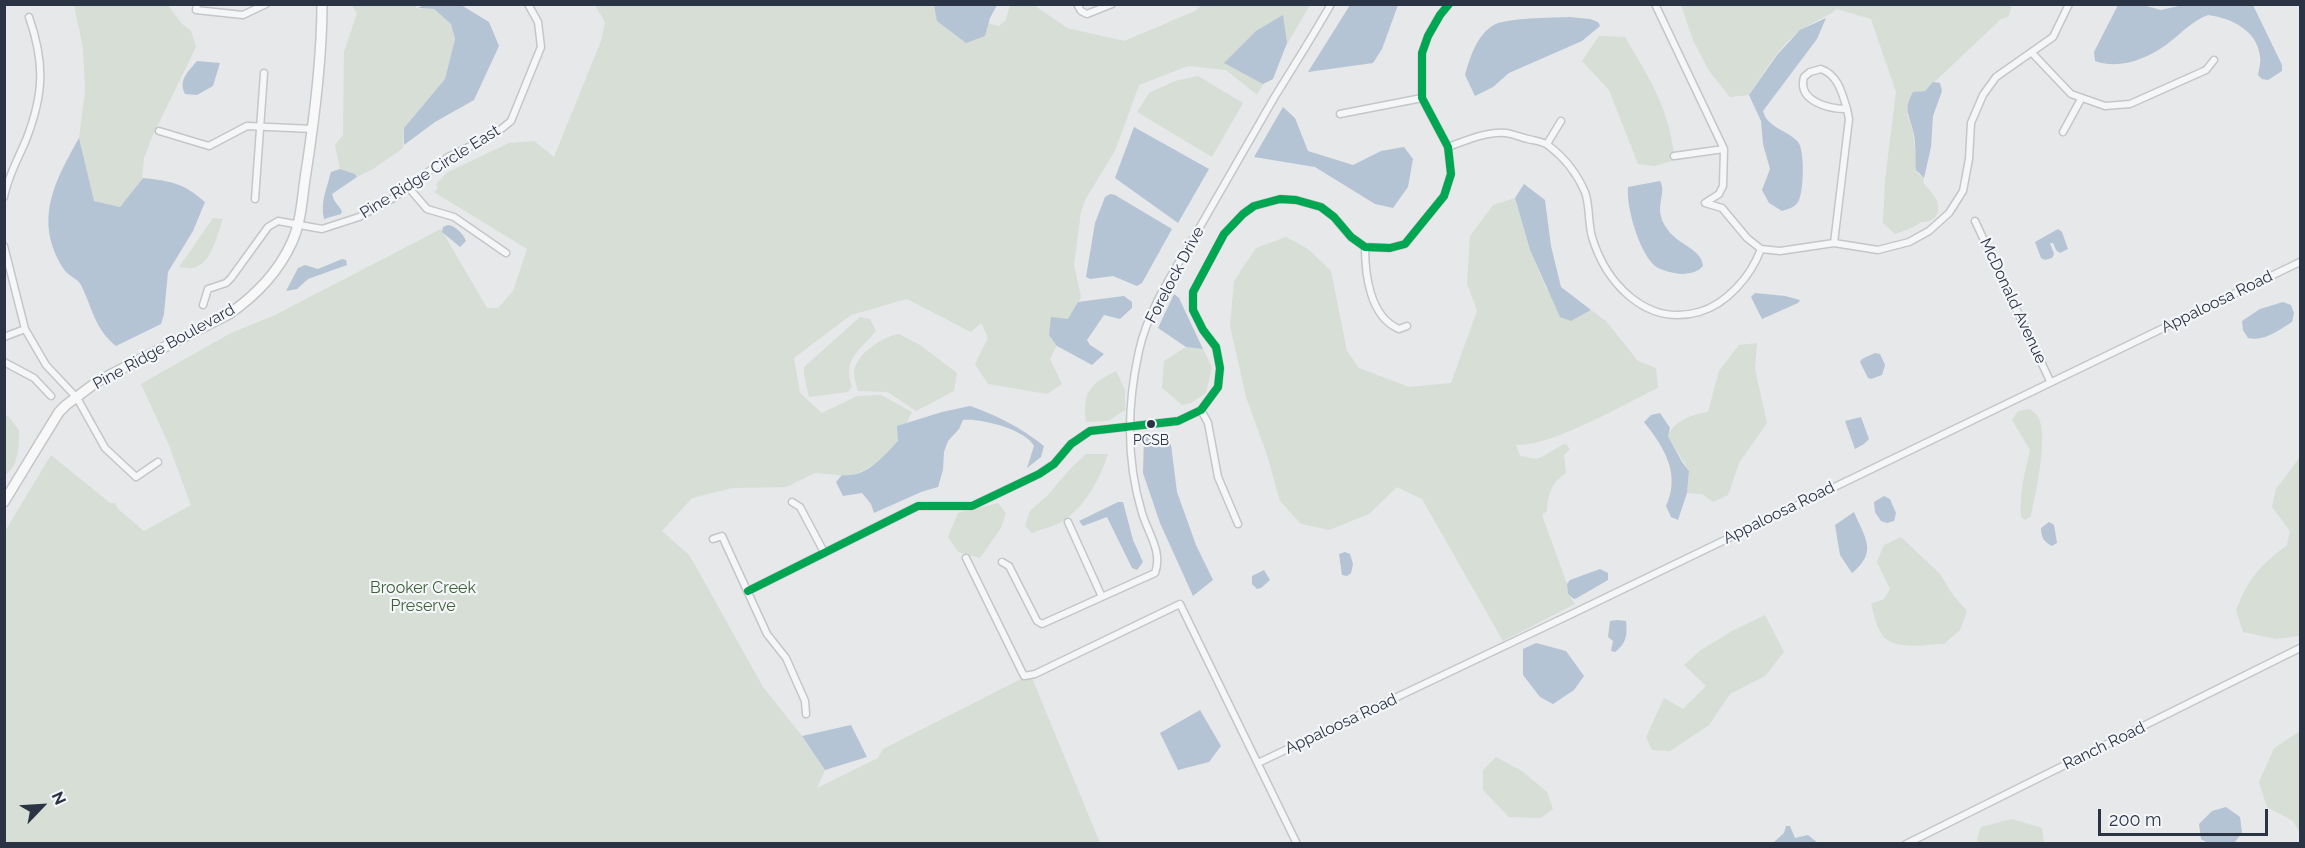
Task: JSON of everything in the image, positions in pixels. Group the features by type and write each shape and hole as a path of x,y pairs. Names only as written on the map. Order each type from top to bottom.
{"street":[{"path":"197,4 196,10 243,15 266,4"},
{"name":"Pine Ridge Boulevard","path":"4,502 59,412 98,381 205,327 245,303 278,266 292,243 298,224 313,129 322,4"},
{"name":"Pine Ridge Circle East","path":"202,305 208,289 226,283 268,227 278,221 329,228 381,206 409,188 448,157 495,134 510,121 541,47 538,22 528,4"},
{"path":"1077,4 1087,14 1112,4"},
{"name":"Forelock Drive","path":"1102,597 1155,573 1159,563 1158,552 1140,505 1132,467 1129,425 1139,349 1151,315 1243,152 1331,4"},
{"path":"748,591 918,506 972,506 1039,474 1054,464 1071,444 1090,431 1178,421 1201,410 1218,387 1220,368 1216,347 1203,330 1193,310 1193,292 1224,234 1254,206 1280,199 1296,200 1321,207 1365,247 1390,248 1405,244 1444,196 1451,174 1448,147 1422,98 1422,53 1428,36 1449,4"},
{"path":"1655,4 1724,149 1723,186 1719,194 1705,203 1722,208 1747,238 1761,249 1780,251 1834,243 1878,250 1898,245 1929,231 1949,213 1963,190 1969,159 1971,123 1983,95 1996,78 2011,66 2033,54 2053,37 2069,4"},
{"path":"4,196 7,183 34,119 41,82 39,45 29,17"},
{"path":"2033,54 2071,94 2105,106 2130,104 2206,70 2214,60"},
{"path":"1834,243 1849,119 1840,88 1827,72 1815,70 1804,77 1804,87 1808,97 1825,105 1846,109"},
{"path":"255,199 264,72"},
{"path":"1340,114 1422,98"},
{"path":"2063,132 2081,99"},
{"path":"1546,144 1561,120"},
{"path":"159,131 209,146 247,126 313,129"},
{"path":"1448,147 1484,136 1504,133 1546,144 1565,160 1578,178 1586,195 1591,235 1598,252 1609,273 1627,296 1639,305 1671,315 1705,311 1730,295 1747,274 1761,249"},
{"path":"1674,156 1724,149"},
{"path":"409,188 427,209 454,217 506,253"},
{"name":"McDonald Avenue","path":"1975,221 2050,381"},
{"path":"4,246 25,328 46,365 76,398 105,448 136,477 158,462"},
{"path":"1365,247 1365,271 1378,310 1385,322 1392,327 1399,329 1407,326"},
{"name":"Appaloosa Road","path":"1258,763 2301,262"},
{"path":"4,337 25,328"},
{"path":"4,362 34,378 51,396"},
{"path":"1201,410 1208,423 1218,477 1238,524"},
{"path":"792,502 800,507 824,552"},
{"path":"1002,562 1009,566 1037,621 1042,624 1102,597 1068,522"},
{"path":"712,539 722,536 767,634 786,658 805,701 806,714"},
{"path":"966,558 1024,676 1035,674 1180,604 1297,843"},
{"name":"Ranch Road","path":"1906,843 2301,648"}],"green space":[{"path":"74,5 168,5 181,23 191,31 196,47 152,137 144,158 142,179 120,207 93,201 79,138 85,91 83,48"},
{"path":"352,5 414,5 418,9 434,9 451,24 455,39 445,79 404,128 403,148 357,177 355,174 340,169 335,145 343,135 344,52 357,13"},
{"name":"Brooker Creek Preserve","path":"595,5 934,5 935,10 999,26 1006,20 1010,5 1034,5 1067,28 1124,41 1195,11 1202,5 1310,5 1257,95 1226,70 1188,66 1139,85 1115,151 1085,200 1081,212 1074,265 1081,297 1050,359 1062,384 1047,394 988,384 975,364 988,338 982,324 971,332 907,299 851,315 794,358 800,393 822,413 857,396 881,395 912,412 890,457 852,476 815,473 786,487 732,488 692,498 662,531 689,555 763,687 802,736 825,770 817,788 878,758 883,749 1023,678 1032,678 1100,843 5,843 4,533 51,455 110,503 115,503 118,509 144,531 191,505 168,443 141,384 231,333 273,316 441,229 487,308 498,308 513,291 527,249 434,192 438,188 436,184 448,172 509,143 534,141 554,157 601,41 605,22"},
{"path":"1681,5 2012,5 2008,17 2001,19 1925,91 1918,91 1907,115 1914,137 1918,174 1924,178 1923,182 1935,197 1938,212 1930,221 1921,222 1895,234 1883,223 1885,180 1896,92 1871,19 1837,9 1792,37 1749,95 1730,97 1709,71 1693,40"},
{"path":"1599,36 1625,37 1662,106 1674,153 1670,154 1670,159 1675,160 1655,166 1638,164 1609,90 1582,61"},
{"path":"1198,76 1243,103 1212,157 1137,112 1149,93 1175,81"},
{"path":"1515,198 1530,250 1546,288 1571,321 1591,310 1606,321 1638,361 1656,368 1658,388 1567,432 1531,444 1516,445 1520,456 1534,459 1566,444 1570,449 1564,455 1566,473 1554,485 1549,494 1547,511 1542,515 1567,584 1568,594 1575,604 1503,641 1422,499 1397,487 1369,514 1329,530 1301,524 1280,501 1267,455 1246,397 1230,326 1234,281 1256,248 1286,237 1308,249 1331,271 1347,351 1359,368 1409,387 1451,383 1477,311 1467,283 1470,236 1493,205"},
{"path":"213,218 223,219 216,240 205,261 191,268 179,267"},
{"path":"860,317 870,319 876,331 851,362 849,369 852,387 848,392 809,397 804,367"},
{"path":"899,334 920,345 957,373 954,391 916,411 888,392 858,391 854,372 860,359 878,342"},
{"path":"1757,343 1755,369 1767,423 1739,463 1728,495 1713,502 1702,494 1687,493 1689,471 1668,436 1674,426 1684,419 1708,412 1719,371 1739,345"},
{"path":"1186,347 1203,349 1212,367 1206,393 1191,403 1182,405 1162,388 1164,361"},
{"path":"1116,371 1125,390 1125,410 1108,421 1086,422 1085,403 1090,390 1100,380"},
{"path":"2030,409 2041,423 2042,449 2031,516 2025,520 2021,517 2021,500 2030,450 2012,420 2018,411"},
{"path":"5,415 19,430 16,461 5,475"},
{"path":"1086,454 1108,454 1097,481 1087,497 1063,521 1032,533 1025,526 1030,511"},
{"path":"2300,457 2300,636 2276,639 2243,632 2236,610 2246,589 2262,566 2287,545 2290,531 2272,507 2276,489"},
{"path":"998,503 1006,513 1001,528 980,558 958,552 948,537 958,513"},
{"path":"1901,537 1940,574 1953,595 1967,611 1960,630 1944,644 1914,646 1899,644 1886,639 1878,627 1871,604 1884,599 1890,589 1877,562 1884,545"},
{"path":"1765,615 1784,652 1765,676 1730,694 1709,725 1670,751 1652,750 1646,737 1664,698 1683,709 1706,686 1684,665 1701,650"},
{"path":"2300,731 2300,833 2293,821 2267,807 2259,782 2274,748"},
{"path":"1496,757 1522,771 1547,792 1553,809 1541,818 1509,817 1483,790 1483,770"},
{"path":"2012,819 2042,828 2044,843 1979,843 1977,839 1981,827"}],"water":[{"path":"934,4 997,5 990,18 985,36 966,43 937,21"},
{"path":"424,5 461,5 489,22 499,46 474,100 435,122 404,145 404,128 445,79 455,39 451,24 434,9 418,8"},
{"path":"1350,5 1398,5 1382,49 1373,63 1308,72"},
{"path":"2118,5 2143,5 2161,10 2183,5 2253,5 2282,65 2282,71 2268,80 2262,79 2258,75 2260,58 2254,39 2234,22 2208,15 2166,45 2141,59 2123,64 2095,61 2094,52"},
{"path":"1283,15 1287,43 1273,79 1263,84 1224,63 1256,31"},
{"path":"1530,18 1590,19 1598,22 1600,26 1582,41 1509,73 1493,87 1475,96 1465,75 1474,48 1492,26 1507,21"},
{"path":"1826,18 1817,39 1763,111 1765,117 1773,125 1798,142 1802,153 1803,172 1800,197 1795,206 1782,211 1769,203 1762,190 1770,169 1763,144 1761,121 1749,95 1777,55 1800,30"},
{"path":"197,61 220,63 213,86 197,95 185,94 183,80"},
{"path":"1933,82 1940,83 1942,91 1933,116 1931,147 1924,178 1916,170 1915,139 1908,114 1908,104 1913,92 1925,91"},
{"path":"1283,107 1295,118 1308,151 1353,165 1381,151 1404,147 1413,159 1408,187 1393,208 1375,204 1315,167 1254,157"},
{"path":"1134,127 1209,169 1178,223 1115,178"},
{"path":"79,138 94,201 120,207 143,178 176,184 205,202 193,231 168,272 161,324 116,346 103,333 80,284 63,268 49,233 51,201 55,185"},
{"path":"340,169 355,174 357,177 332,194 342,211 341,214 324,219 323,201 331,172"},
{"path":"1660,181 1662,191 1660,209 1663,222 1672,235 1702,260 1703,266 1696,271 1679,274 1655,266 1639,240 1629,206 1628,187"},
{"path":"1524,184 1545,200 1551,246 1561,287 1591,310 1571,321 1560,317 1530,250 1515,198"},
{"path":"1110,194 1172,229 1142,283 1137,286 1113,276 1090,279 1086,277 1095,223 1105,197"},
{"path":"448,225 456,228 465,239 466,241 460,247 442,232 443,227"},
{"path":"2058,229 2062,232 2068,249 2060,253 2053,243 2050,243 2054,254 2052,258 2045,260 2041,258 2035,242"},
{"path":"342,259 346,260 347,265 308,279 297,289 286,291 298,268 305,265 318,269"},
{"path":"1755,293 1800,300 1762,319 1751,297"},
{"path":"1174,294 1179,298 1203,349 1186,347 1158,328"},
{"path":"1124,296 1132,302 1132,308 1120,319 1104,315 1087,340 1090,345 1104,354 1092,365 1057,346 1049,335 1051,317 1068,319 1078,302"},
{"path":"2283,302 2291,305 2294,313 2292,322 2266,337 2248,338 2243,330 2242,321 2260,309"},
{"path":"1875,353 1880,354 1885,365 1882,375 1871,379 1868,378 1860,362"},
{"path":"970,406 1036,439 1044,446 1041,457 1027,468 1034,446 1022,434 1002,426 963,420 959,429 948,441 938,487 874,513 871,504 862,493 843,496 836,482 842,475 859,473 880,460 898,441 897,426"},
{"path":"1660,413 1670,428 1668,436 1689,471 1687,493 1678,520 1671,517 1666,506 1672,483 1668,461 1658,441 1644,422 1651,415"},
{"path":"1861,417 1869,439 1855,449 1845,421"},
{"path":"1144,436 1170,437 1177,492 1196,545 1213,580 1193,596 1160,523 1143,473"},
{"path":"1884,496 1890,499 1896,513 1894,521 1887,523 1881,521 1875,512 1874,502"},
{"path":"1118,502 1123,502 1133,540 1143,562 1137,570 1132,568 1107,517 1083,526 1079,521"},
{"path":"1854,512 1865,537 1867,551 1865,558 1852,573 1840,555 1835,525"},
{"path":"2049,522 2054,525 2057,543 2052,546 2044,539 2041,531 2041,528"},
{"path":"1345,552 1350,554 1353,564 1351,573 1347,576 1342,575 1339,554"},
{"path":"1600,569 1608,573 1608,580 1577,598 1574,599 1568,594 1567,584 1570,580"},
{"path":"1264,570 1270,580 1257,589 1252,584 1252,576"},
{"path":"1610,621 1626,621 1626,633 1622,645 1615,652 1611,651 1613,641 1608,637"},
{"path":"1536,643 1566,651 1584,676 1574,690 1553,704 1540,697 1523,675 1523,649"},
{"path":"1200,710 1221,746 1209,762 1178,770 1160,733"},
{"path":"851,725 867,757 825,770 802,736"},
{"path":"2226,807 2240,817 2242,833 2234,843 2208,843 2201,839 2199,824 2212,811"},
{"path":"1786,826 1790,826 1795,838 1808,835 1818,843 1773,843 1784,833"}],"transit line":[{"path":"748,591 918,506 972,506 1039,474 1054,464 1071,444 1090,431 1178,421 1201,410 1218,387 1220,368 1216,347 1203,330 1193,310 1193,292 1224,234 1254,206 1280,199 1296,200 1321,207 1334,217 1351,237 1365,247 1390,248 1405,244 1444,196 1451,174 1448,147 1422,98 1422,53 1428,36 1449,4"}],"place":[{"name":"PCSB","path":"1151,424"}]}
